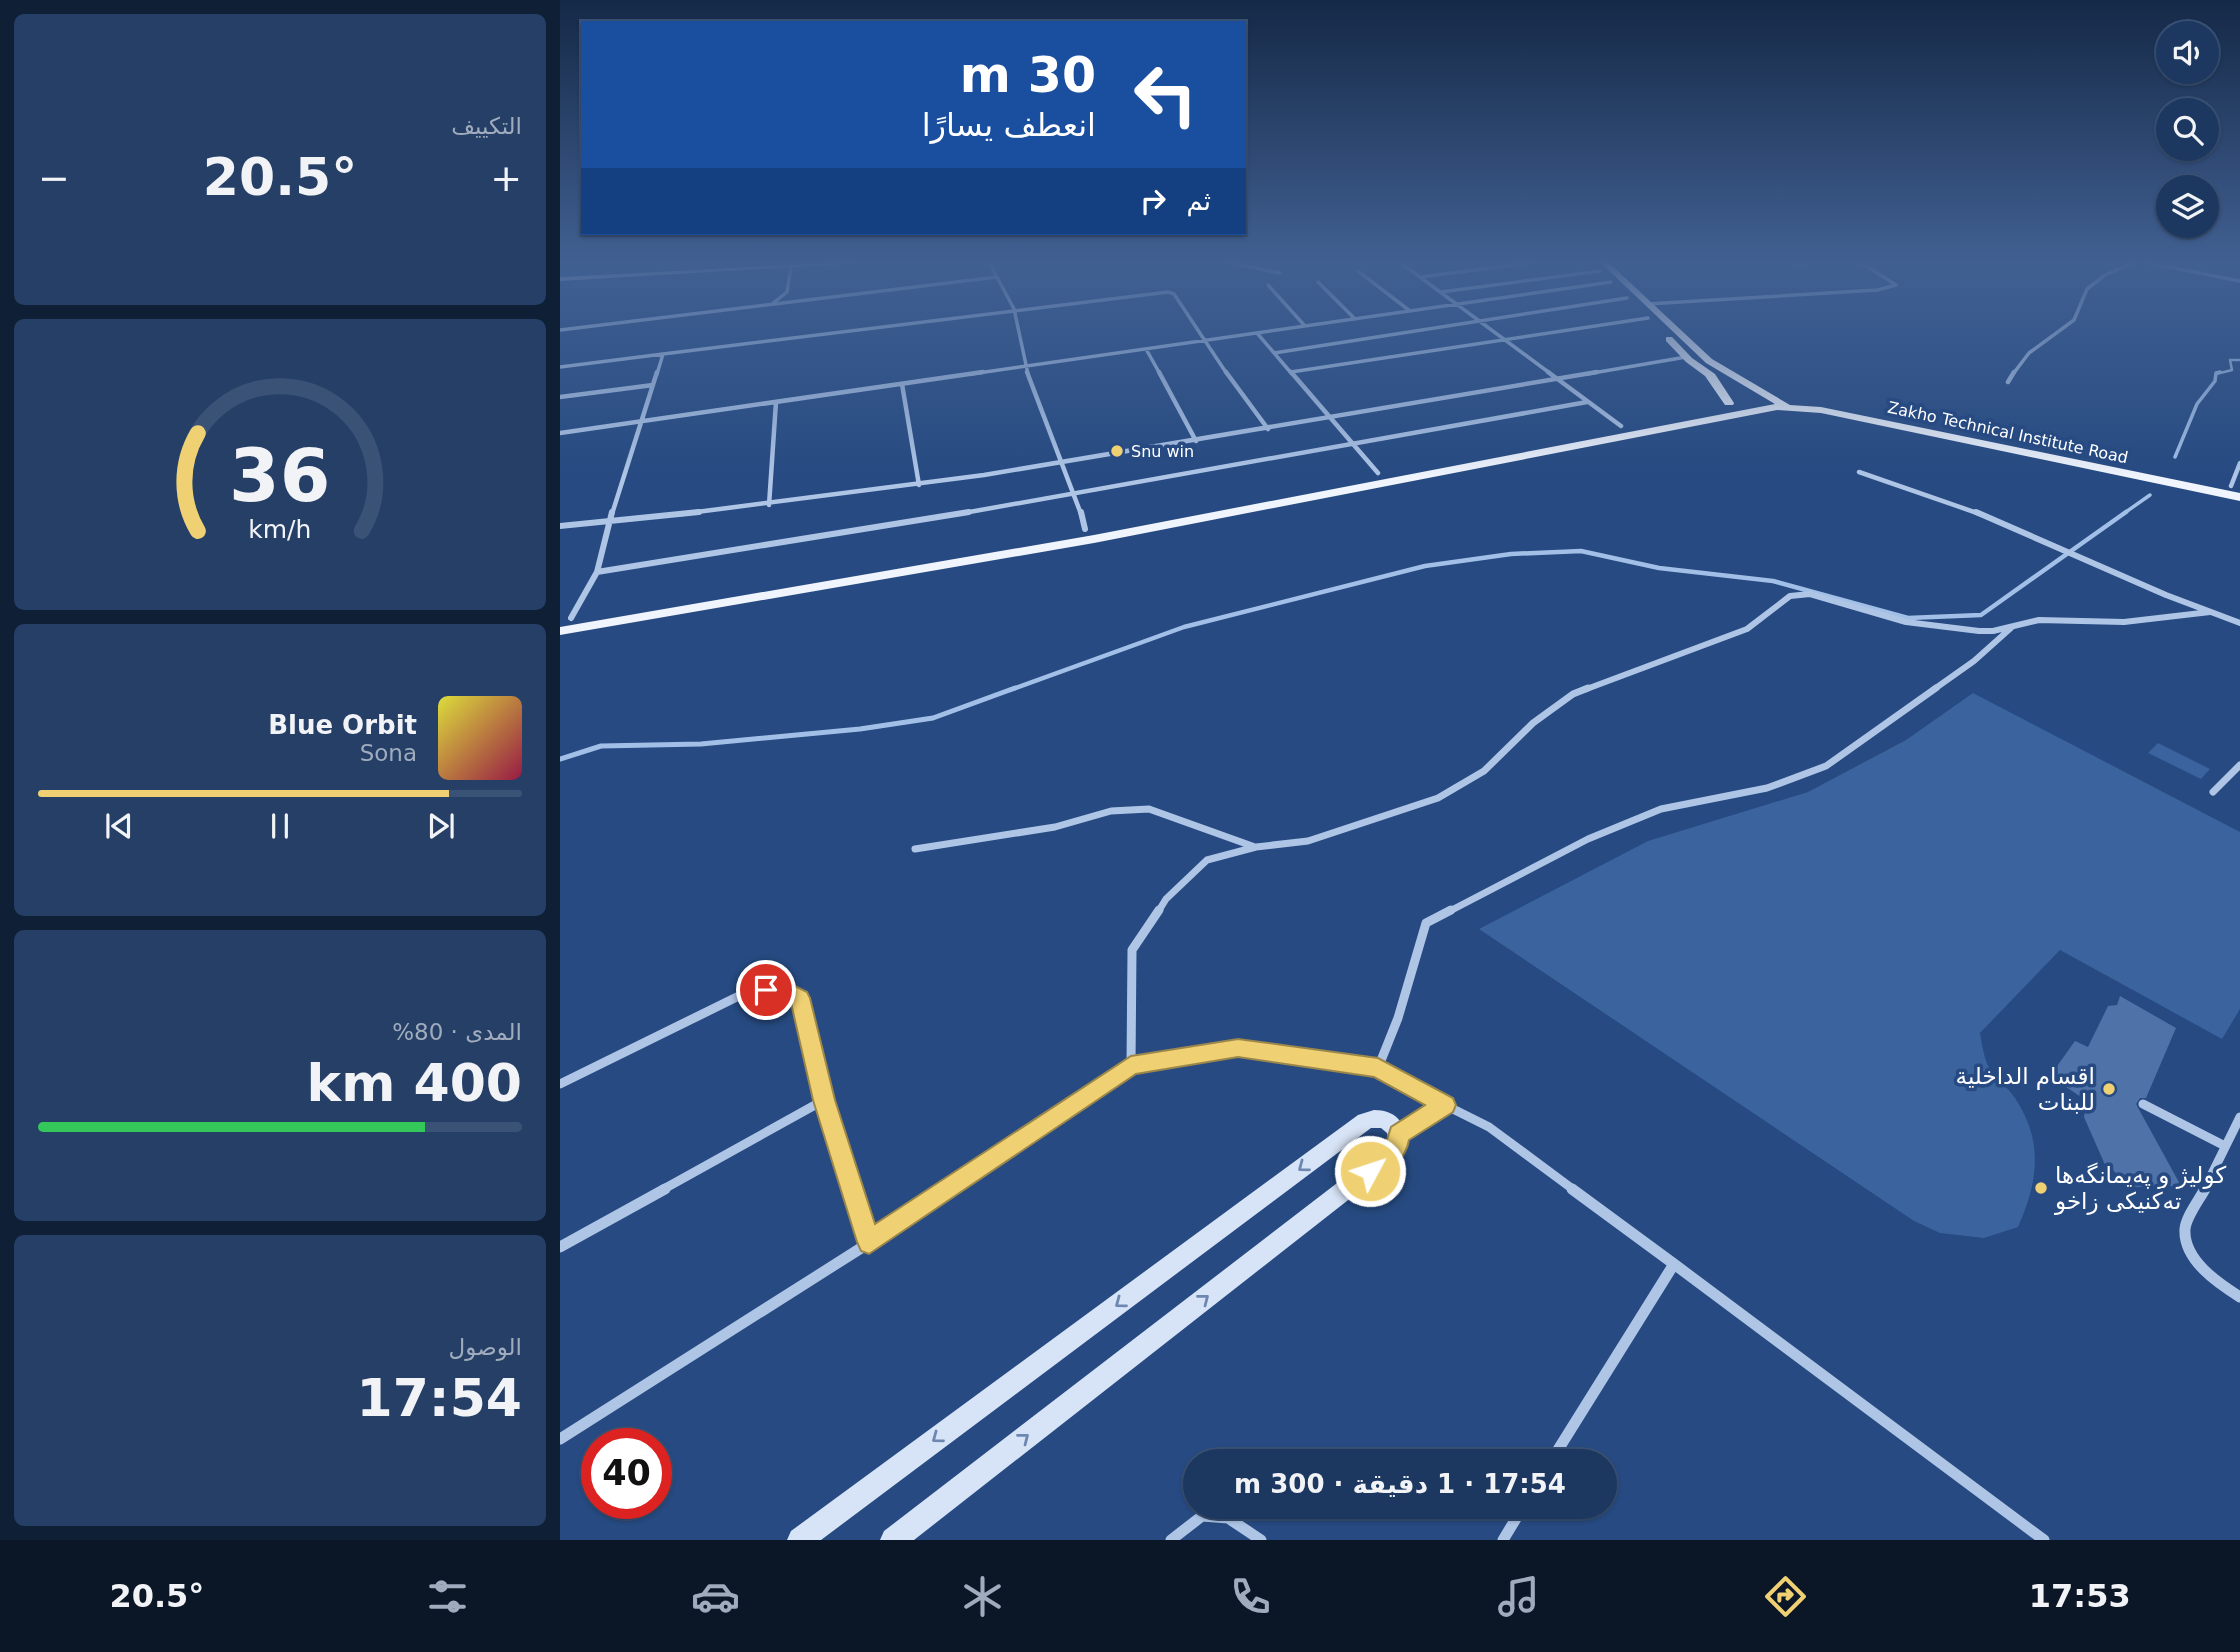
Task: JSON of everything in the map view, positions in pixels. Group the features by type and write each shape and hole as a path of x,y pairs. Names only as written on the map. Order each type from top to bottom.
{"main road":[{"path":"565,619 1085,529 1736,402 1663,334"},
{"path":"1679,334 1709,361 1771,402"},
{"path":"1709,375 1727,373"},
{"path":"1709,375 1754,398 1771,402 1825,403 2236,487"},
{"path":"560,631 1094,539 1771,402"},
{"name":"Zakho Technical Institute Road","path":"1771,402 2240,497"}],"street":[{"path":"560,367 820,334"},
{"path":"1019,334 1025,366 1076,495 1085,529"},
{"path":"1199,334 1268,429"},
{"path":"560,433 1250,334"},
{"path":"1257,334 1378,473"},
{"path":"1274,353 1397,334"},
{"path":"1497,334 1621,426"},
{"path":"1291,372 1545,334"},
{"path":"2008,382 2029,353 2055,334"},
{"path":"1146,349 1195,441"},
{"path":"565,619 597,572 609,522 663,354"},
{"path":"560,526 769,505 919,485 1268,429 1686,357"},
{"path":"902,384 919,485"},
{"path":"560,397 653,385"},
{"path":"769,505 775,402"},
{"path":"597,572 1076,495 1587,402"},
{"path":"2236,487 2240,463"},
{"path":"1859,472 1960,505 2240,623"},
{"path":"1131,1065 1132,950 1166,899 1207,860 1256,847 1308,841 1438,798 1483,771 1508,750 1533,723 1573,694 1747,629 1790,596 1810,594 1878,615 1935,627 1979,631 1993,631 2039,620 2154,620 2210,612"},
{"path":"1378,1068 1398,1018 1426,923 1588,839 1661,809 1767,788 1826,766 1974,661 2015,624"},
{"path":"2213,792 2240,765"},
{"path":"915,849 1055,827 1111,811 1149,808 1256,847"},
{"path":"560,1084 749,991 783,988 800,998 824,1100 869,1242"},
{"path":"560,1439 869,1242 1131,1065 1238,1048 1378,1068 1489,1127 2044,1540"},
{"path":"560,1247 824,1100"},
{"path":"2143,1104 2225,1146"},
{"path":"1398,1135 1445,1105"},
{"path":"800,1540 1365,1121 1371,1118 1386,1119 1396,1128 1396,1149 1391,1154 893,1540"},
{"path":"2240,1118 2185,1228 2186,1241 2204,1272 2240,1297"},
{"path":"1558,1449 1674,1264"},
{"path":"1171,1540 1202,1516 1228,1518 1261,1540"},
{"path":"1503,1540 1516,1519"}],"shaded area":[{"name":"كوليژ و په‌يمانگه‌ها ته‌كنيكى زاخو","path":"1973,693 2240,832 2240,1009 2222,1039 2060,950 1980,1033 1988,1065 2015,1098 2031,1130 2035,1162 2033,1178 2018,1227 1984,1238 1940,1233 1914,1221 1479,929 1648,841 1808,792 1906,740"},
{"path":"2158,743 2210,769 2201,779 2148,753"}],"building":[{"name":"اقسام الداخلیة للبنات","path":"2120,996 2176,1028 2146,1098 2140,1098 2136,1104 2181,1186 2127,1187 2114,1171 2106,1167 2084,1117 2086,1106 2081,1097 2050,1076 2075,1041 2088,1047 2108,1006 2117,1005"}],"waterway":[{"path":"2216,374 2232,370 2230,360 2240,360"},
{"path":"2175,457 2197,404 2215,381 2216,373 2220,372"},
{"path":"2123,514 2150,495"},
{"path":"1010,690 1184,627 1425,566 1511,554 1581,551 1659,568 1773,581 1908,618 1981,615 2126,512"},
{"path":"560,759 601,746 701,744 860,729 933,718 1015,688"}],"place":[{"name":"Snu win","path":"1117,451"},
{"name":"اقسام الداخلیة للبنات","path":"2109,1089"},
{"name":"كوليژ و په‌يمانگه‌ها ته‌كنيكى زاخو","path":"2041,1188"}],"route":[{"path":"766,990 783,988 800,998 824,1100 869,1242 1131,1065 1238,1048 1378,1068 1445,1105 1398,1135 1396,1149 1370,1171"}]}
